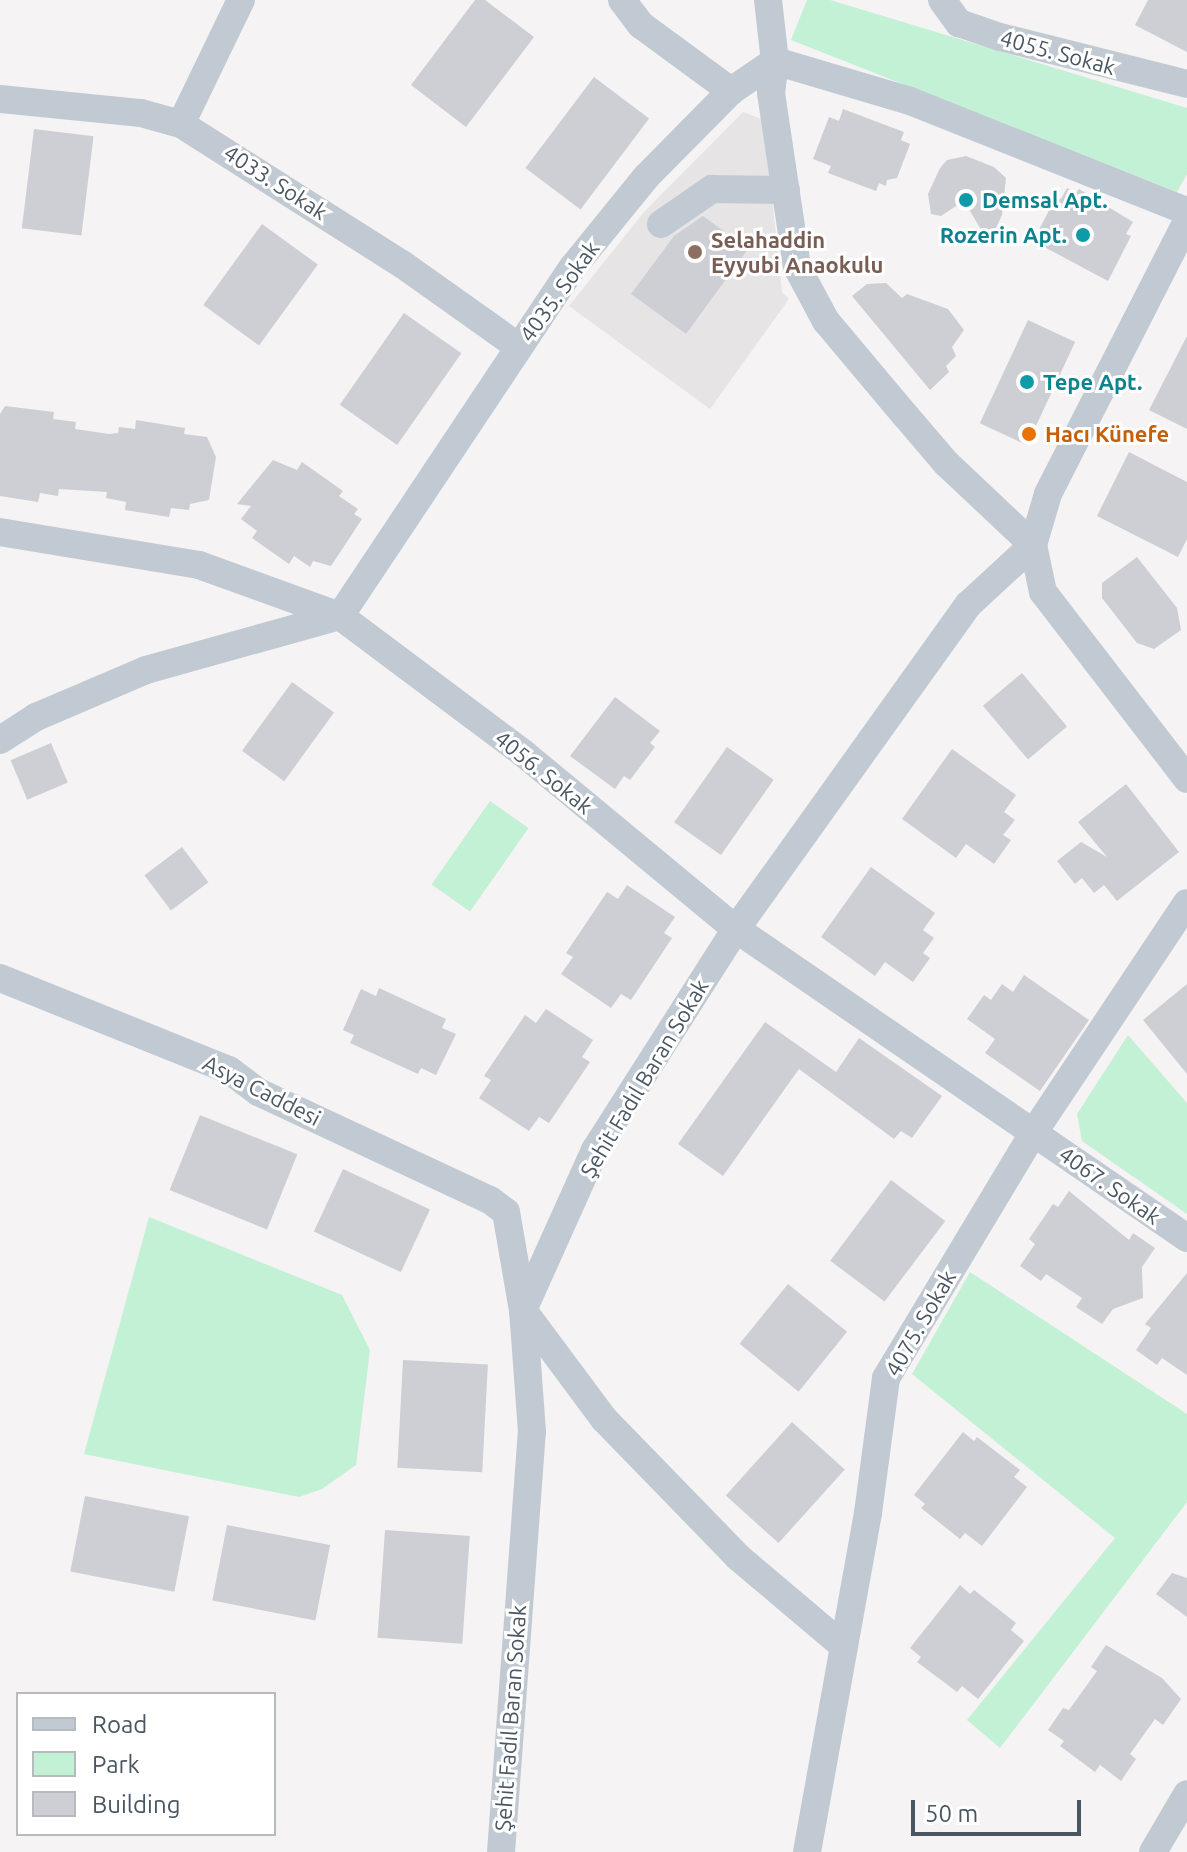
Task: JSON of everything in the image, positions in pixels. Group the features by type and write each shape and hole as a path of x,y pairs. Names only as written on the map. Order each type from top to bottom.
{"street":[{"path":"181,124 241,0"},
{"path":"622,0 641,25 731,91"},
{"path":"768,0 775,61 771,93 797,267 826,321 946,463 1033,545"},
{"name":"4055. Sokak","path":"942,0 959,23 1000,37 1187,84"},
{"path":"775,61 910,101 1187,211"},
{"name":"4035. Sokak","path":"340,616 573,267 647,176 731,91 775,61"},
{"name":"4033. Sokak","path":"0,99 141,113 181,124 350,230 519,347"},
{"path":"661,224 712,189 786,190"},
{"path":"1187,221 1048,494 1033,545 1043,592 1187,779"},
{"name":"4056. Sokak","path":"0,532 199,565 340,616 523,753 736,929 1034,1132"},
{"name":"Şehit Fadıl Baran Sokak","path":"501,1852 532,1432 523,1310 595,1150 736,929 969,604 1033,545"},
{"path":"0,740 36,717 146,670 340,616"},
{"name":"4075. Sokak","path":"807,1852 841,1644 868,1513 886,1378 1034,1132 1187,903"},
{"name":"Asya Caddesi","path":"0,978 229,1070 258,1092 490,1200 511,1223 523,1310"},
{"name":"4067. Sokak","path":"1034,1132 1187,1238"},
{"path":"523,1310 604,1419 738,1557 841,1644"},
{"path":"1153,1852 1187,1794"}],"shaded area":[{"name":"Selahaddin Eyyubi Anaokulu","path":"743,112 764,120 782,292 789,299 710,409 569,306 644,212"}],"green space":[{"path":"807,0 830,0 1187,108 1187,174 1177,192 791,40"},
{"path":"490,801 529,828 470,912 431,885"},
{"path":"1128,1035 1187,1103 1187,1214 1082,1141 1077,1114"},
{"path":"149,1217 342,1295 370,1350 356,1465 322,1489 299,1497 84,1454"},
{"path":"970,1272 1187,1414 1187,1502 1000,1748 967,1720 1115,1538 912,1374"}],"building":[{"path":"475,0 485,0 534,37 466,127 411,85"},
{"path":"1148,0 1187,0 1187,52 1135,25"},
{"path":"594,77 649,119 580,210 525,168"},
{"path":"843,109 904,132 901,140 910,144 897,178 887,180 886,186 879,183 876,191 828,173 831,166 813,159 829,117 839,121"},
{"path":"34,129 94,136 81,236 22,228"},
{"name":"Demsal Apt.","path":"966,156 994,167 1006,178 1002,215 989,243 970,211 956,206 941,216 931,214 928,194 940,168 947,160"},
{"name":"Rozerin Apt.","path":"1067,188 1076,193 1079,189 1133,222 1126,234 1131,236 1108,281 1033,241 1056,197 1061,199"},
{"path":"703,216 748,249 686,334 631,294 674,236"},
{"path":"262,224 318,265 259,345 203,305"},
{"path":"886,283 902,298 907,294 948,309 964,330 952,347 956,356 946,366 949,372 930,390 852,296 867,284"},
{"path":"404,313 461,353 397,445 340,405"},
{"name":"Tepe Apt.","path":"1028,320 1075,342 1027,445 980,423"},
{"path":"1187,336 1187,429 1149,410"},
{"path":"5,406 54,412 53,419 76,422 75,429 118,433 119,427 135,429 136,420 185,428 184,434 207,437 216,457 209,500 190,504 189,510 171,508 169,517 125,510 126,502 106,498 107,492 59,489 58,496 40,493 38,502 0,496 0,414"},
{"path":"1129,452 1187,482 1187,539 1178,557 1097,516"},
{"path":"273,460 297,470 302,462 343,491 339,496 358,509 354,514 362,519 331,566 313,561 310,567 294,556 289,564 252,538 257,531 241,519 251,506 237,504"},
{"path":"1137,557 1177,608 1181,630 1154,649 1137,643 1102,598 1102,583"},
{"path":"1022,673 1067,727 1028,759 983,706"},
{"path":"292,682 334,713 284,781 242,751"},
{"path":"615,697 660,731 650,743 655,747 630,780 624,776 615,789 570,756"},
{"path":"51,743 68,783 27,800 10,760"},
{"path":"727,747 774,780 721,855 674,822"},
{"path":"952,749 1016,795 1004,812 1015,820 1003,835 1011,840 994,864 966,844 956,858 902,819"},
{"path":"1126,784 1179,852 1117,901 1104,885 1094,893 1082,878 1075,884 1057,861 1081,842 1107,857 1078,822"},
{"path":"182,847 208,882 171,910 144,875"},
{"path":"871,867 935,913 923,930 934,938 923,953 930,958 913,982 885,962 875,976 821,937"},
{"path":"627,885 675,917 664,933 672,938 631,1000 621,994 611,1008 561,974 573,957 566,953 607,892 618,899"},
{"path":"1024,975 1089,1020 1040,1091 985,1053 995,1039 967,1019 984,995 991,1000 1002,984 1013,992"},
{"path":"1187,984 1187,1074 1143,1020"},
{"path":"379,988 446,1019 442,1028 456,1034 436,1075 421,1068 418,1074 350,1043 354,1035 343,1030 361,989 376,996"},
{"path":"546,1009 593,1040 582,1057 590,1062 549,1123 539,1117 529,1131 479,1098 491,1080 484,1076 525,1015 536,1023"},
{"path":"765,1022 836,1072 859,1038 942,1096 912,1138 901,1131 894,1139 799,1069 723,1176 678,1144"},
{"path":"200,1115 297,1154 267,1229 170,1190"},
{"path":"343,1169 430,1210 401,1272 314,1232"},
{"path":"891,1180 945,1221 885,1302 830,1261"},
{"path":"1069,1191 1129,1240 1133,1233 1155,1248 1142,1267 1143,1298 1113,1309 1102,1324 1076,1307 1082,1298 1046,1274 1041,1281 1020,1266 1035,1244 1029,1239 1053,1204 1058,1207"},
{"path":"1187,1273 1187,1375 1162,1358 1157,1365 1136,1350 1151,1328 1145,1324"},
{"path":"788,1284 847,1332 799,1392 740,1344"},
{"path":"403,1360 488,1364 482,1472 397,1468"},
{"path":"792,1422 845,1470 779,1543 726,1496"},
{"path":"963,1432 974,1441 977,1437 1020,1470 1014,1477 1027,1487 982,1546 965,1533 960,1539 921,1508 925,1504 914,1495"},
{"path":"85,1496 189,1516 174,1592 70,1572"},
{"path":"227,1525 330,1545 315,1621 212,1601"},
{"path":"385,1530 470,1536 462,1644 377,1638"},
{"path":"1172,1573 1187,1578 1187,1617 1156,1594"},
{"path":"960,1585 970,1594 974,1590 1016,1623 1011,1630 1024,1641 978,1699 962,1686 957,1692 917,1662 921,1657 910,1648"},
{"path":"1106,1645 1162,1678 1181,1699 1163,1725 1155,1719 1130,1754 1136,1759 1121,1781 1100,1765 1095,1772 1060,1746 1064,1741 1048,1730 1063,1708 1069,1710 1097,1671 1091,1667"}],"place":[{"name":"Demsal Apt.","path":"966,200"},
{"name":"Rozerin Apt.","path":"1083,235"},
{"name":"Selahaddin Eyyubi Anaokulu","path":"695,252"},
{"name":"Tepe Apt.","path":"1027,382"},
{"name":"Hacı Künefe","path":"1029,434"}]}
